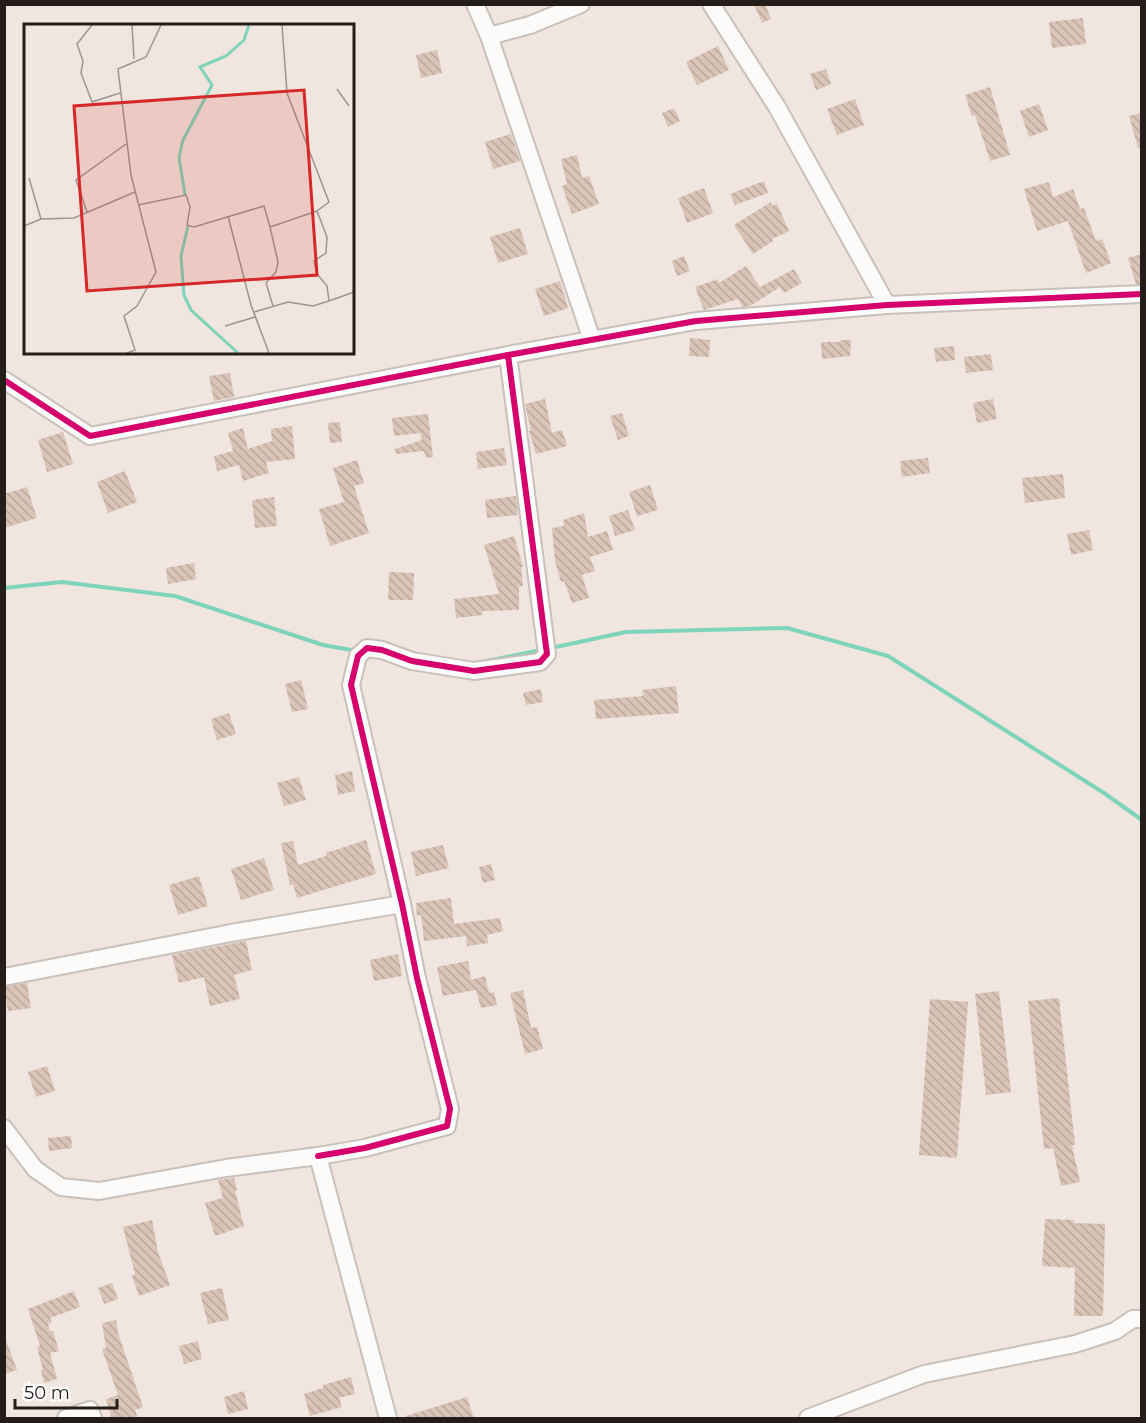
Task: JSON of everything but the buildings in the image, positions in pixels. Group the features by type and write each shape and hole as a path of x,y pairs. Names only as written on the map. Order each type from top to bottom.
{"street":[{"path":"475,4 489,36 592,340"},
{"path":"489,36 530,25 581,4"},
{"path":"711,4 777,107 887,305"},
{"path":"4,380 90,436 696,321 887,305 1142,294"},
{"path":"4,1128 35,1169 62,1187 99,1191 226,1168 365,1148 447,1126 450,1109 417,978 351,685 358,656 367,648 412,661 474,672 540,662 547,647 508,355"},
{"path":"4,977 242,931 402,904"},
{"path":"318,1156 388,1419"},
{"path":"808,1419 924,1374 1075,1344 1115,1331 1133,1319 1142,1319"},
{"path":"66,1419 90,1410 93,1419"}],"waterway":[{"path":"4,588 62,582 175,596 323,645 357,651"},
{"path":"551,648 626,632 787,628 888,656 1104,793 1142,820"},
{"path":"487,661 541,650"}],"cycle path":[{"path":"4,380 90,436 696,321 887,305 1142,294"},
{"path":"318,1156 365,1148 447,1126 450,1109 417,978 351,685 358,656 367,648 382,650 412,661 474,671 540,662 547,654 508,355"}]}
